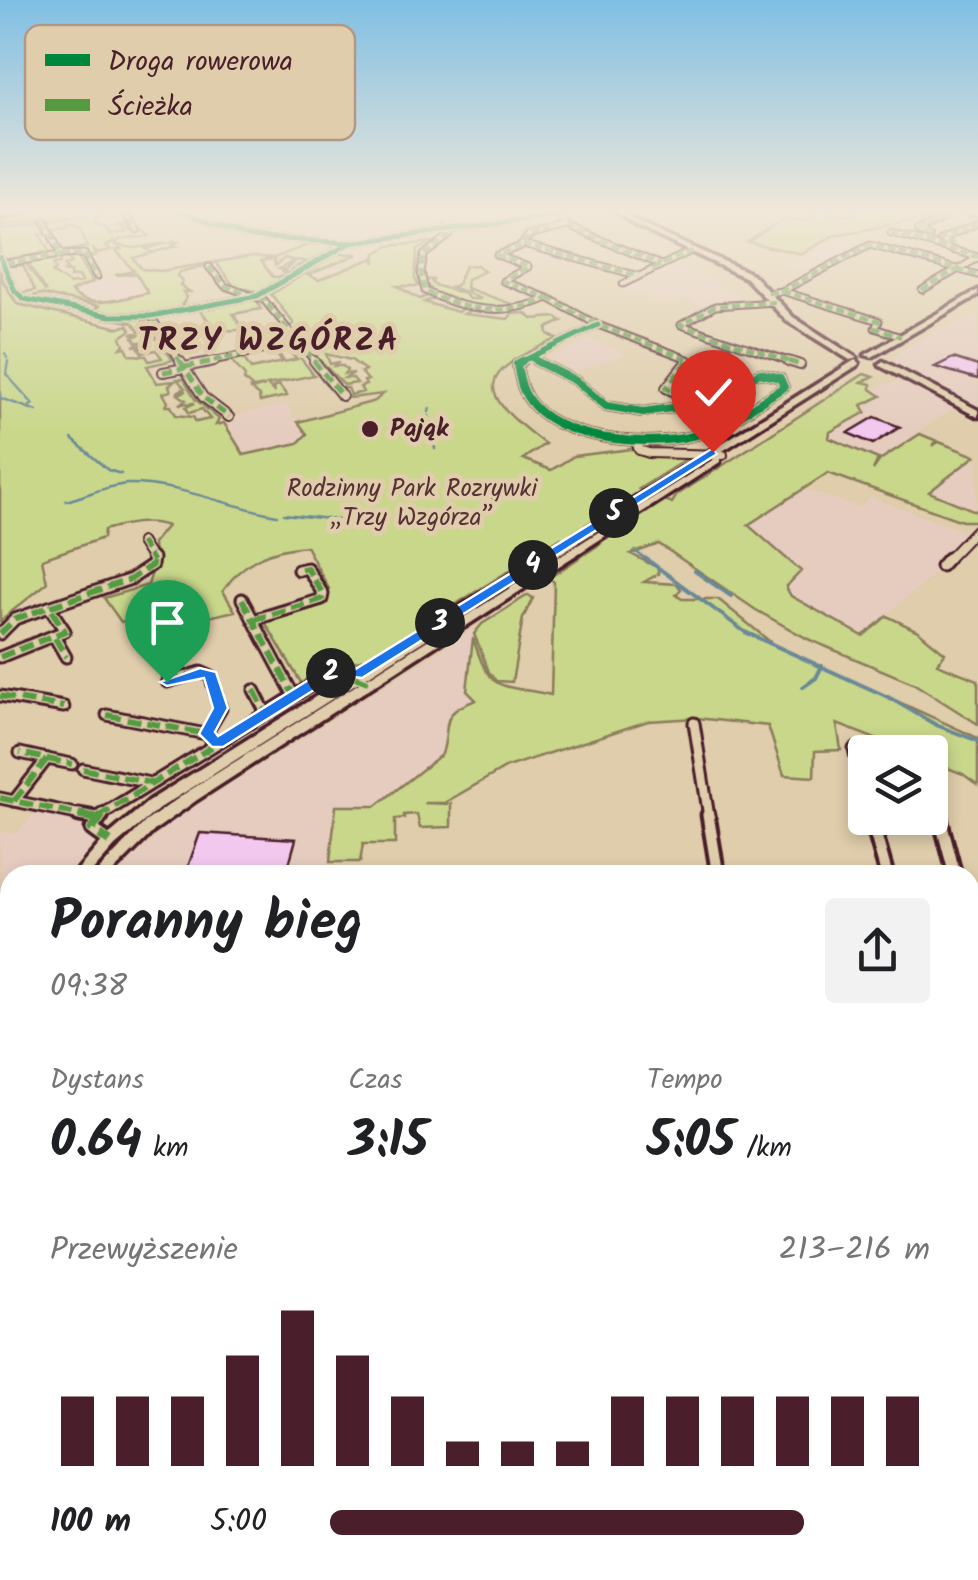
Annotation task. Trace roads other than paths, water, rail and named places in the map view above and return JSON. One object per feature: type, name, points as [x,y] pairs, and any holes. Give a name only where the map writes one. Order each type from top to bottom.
[{"type":"main road","points":[[758,284],[790,319],[814,334],[978,414]]},
{"type":"main road","points":[[89,865],[155,804],[528,574],[860,358],[978,295]]},
{"type":"main road","points":[[652,495],[699,460],[876,364],[978,295]]},
{"type":"main road","points":[[860,358],[876,364]]},
{"type":"main road","points":[[111,865],[150,826],[362,679]]},
{"type":"street","points":[[12,284],[24,299],[110,316],[152,316],[257,296],[279,284]]},
{"type":"street","points":[[223,284],[264,300],[342,396]]},
{"type":"street","points":[[422,284],[433,296],[478,309],[524,310],[545,296]]},
{"type":"street","points":[[511,284],[545,296],[598,326],[688,359],[666,388],[699,403]]},
{"type":"street","points":[[768,293],[794,284]]},
{"type":"street","points":[[922,290],[933,284]]},
{"type":"street","points":[[782,290],[879,321],[875,328],[901,337]]},
{"type":"street","points":[[775,302],[715,306],[680,325],[800,365]]},
{"type":"street","points":[[152,316],[203,397],[229,417]]},
{"type":"street","points":[[526,360],[576,380],[611,408],[643,412],[699,403],[755,374],[766,373],[784,382],[784,387],[710,430],[636,442],[598,436],[548,418],[523,396],[517,364],[598,326]]},
{"type":"street","points":[[163,372],[299,343]]},
{"type":"street","points":[[636,442],[638,450],[651,454],[718,453]]},
{"type":"street","points":[[680,451],[692,452],[699,460]]},
{"type":"street","points":[[941,566],[978,528]]},
{"type":"street","points":[[0,634],[15,619],[144,572],[152,565],[153,557],[141,542]]},
{"type":"street","points":[[253,620],[322,599],[323,594],[307,568],[298,570]]},
{"type":"street","points":[[242,599],[294,696]]},
{"type":"street","points":[[0,657],[56,638],[65,631],[49,607]]},
{"type":"street","points":[[56,638],[66,658]]},
{"type":"street","points":[[110,842],[92,830],[96,818],[336,670],[362,679]]},
{"type":"street","points":[[167,682],[200,672],[210,676],[220,708],[206,734]]},
{"type":"street","points":[[254,690],[266,713]]},
{"type":"street","points":[[0,696],[64,707]]},
{"type":"street","points":[[107,715],[206,734],[218,743]]},
{"type":"street","points":[[694,723],[716,865]]},
{"type":"street","points":[[20,753],[72,764]]},
{"type":"street","points":[[14,801],[48,758]]},
{"type":"street","points":[[83,769],[151,784]]},
{"type":"street","points":[[0,798],[96,818]]},
{"type":"street","points":[[876,835],[884,865]]},
{"type":"street","points":[[946,835],[953,865]]},
{"type":"waterway","points":[[5,354],[7,358]]},
{"type":"waterway","points":[[8,361],[6,374],[33,404],[30,406]]},
{"type":"waterway","points":[[0,391],[0,398],[37,411]]},
{"type":"waterway","points":[[429,412],[430,408]]},
{"type":"waterway","points":[[429,416],[435,449]]},
{"type":"waterway","points":[[72,439],[108,470],[121,474]]},
{"type":"waterway","points":[[66,501],[113,486],[146,485],[277,515]]},
{"type":"waterway","points":[[284,514],[374,524]]},
{"type":"waterway","points":[[635,551],[648,561]]},
{"type":"waterway","points":[[645,558],[745,632],[822,667]]},
{"type":"waterway","points":[[695,571],[731,596]]},
{"type":"waterway","points":[[803,687],[816,678],[822,667]]},
{"type":"waterway","points":[[822,667],[888,697],[936,725],[978,741]]},
{"type":"place","name":"Pająk","points":[[370,429]]},
{"type":"district","name":"TRZY WZGÓRZA","points":[[269,341]]},
{"type":"park label","name":"Rodzinny Park Rozrywki „Trzy Wzgórza”","points":[[412,504]]}]
